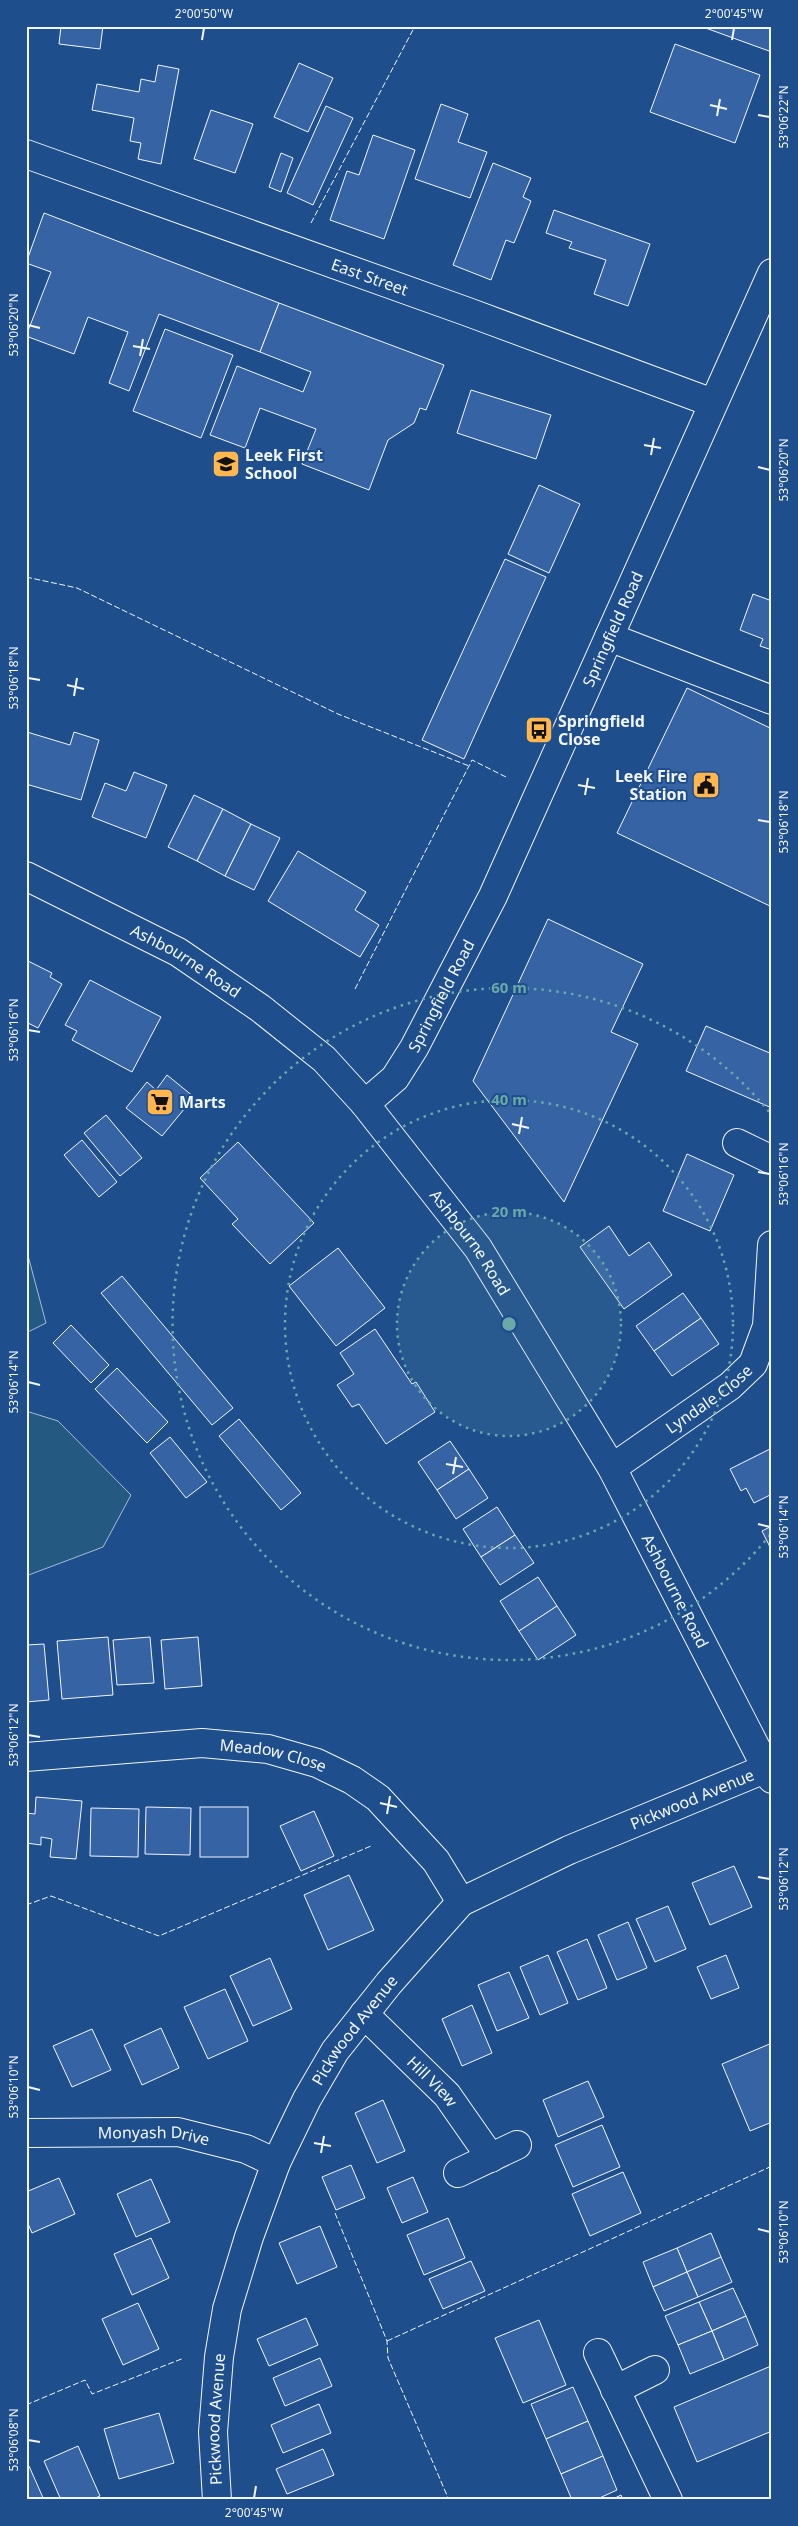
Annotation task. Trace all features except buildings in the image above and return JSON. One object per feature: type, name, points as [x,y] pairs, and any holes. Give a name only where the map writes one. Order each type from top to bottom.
[{"type":"main road","name":"East Street","points":[[26,154],[468,312],[713,403]]},
{"type":"main road","name":"Springfield Road","points":[[364,1104],[395,1078],[414,1048],[493,896],[772,273]]},
{"type":"main road","points":[[610,637],[772,700]]},
{"type":"main road","name":"Ashbourne Road","points":[[26,876],[178,952],[260,1008],[324,1059],[364,1104],[478,1248],[612,1468],[769,1774]]},
{"type":"main road","points":[[737,1143],[772,1160]]},
{"type":"main road","name":"Lyndale Close","points":[[612,1468],[730,1386],[753,1364],[767,1326],[772,1245]]},
{"type":"main road","name":"Meadow Close","points":[[26,1757],[202,1743],[268,1749],[317,1763],[352,1780],[378,1798],[436,1861],[460,1902]]},
{"type":"main road","name":"Pickwood Avenue","points":[[217,2500],[212,2432],[219,2356],[227,2309],[249,2237],[276,2163],[307,2099],[335,2051],[364,2014],[460,1902],[569,1850],[769,1774]]},
{"type":"main road","name":"Hill View","points":[[364,2014],[447,2095],[491,2158]]},
{"type":"main road","name":"Monyash Drive","points":[[26,2133],[178,2132],[246,2149],[276,2163]]},
{"type":"main road","points":[[458,2173],[517,2145]]},
{"type":"main road","points":[[598,2353],[668,2500]]},
{"type":"main road","points":[[615,2390],[655,2370]]},
{"type":"shaded area","points":[[26,1248],[46,1323],[26,1333]]},
{"type":"shaded area","points":[[26,1411],[58,1421],[131,1495],[103,1547],[26,1576]]},
{"type":"fence","points":[[311,223],[415,26]]},
{"type":"fence","points":[[26,577],[77,588],[338,714],[469,766]]},
{"type":"fence","points":[[355,989],[472,760],[508,778]]},
{"type":"fence","points":[[26,1905],[51,1896],[159,1936],[371,1846]]},
{"type":"fence","points":[[387,2341],[772,2166]]},
{"type":"fence","points":[[335,2213],[387,2341],[388,2358],[449,2500]]},
{"type":"fence","points":[[26,2405],[85,2380],[92,2394],[184,2358]]},
{"type":"place","name":"Leek First School","points":[[226,464]]},
{"type":"place","name":"Springfield Close","points":[[539,730]]},
{"type":"place","name":"Leek Fire Station","points":[[706,785]]},
{"type":"place","name":"Marts","points":[[160,1102]]}]
